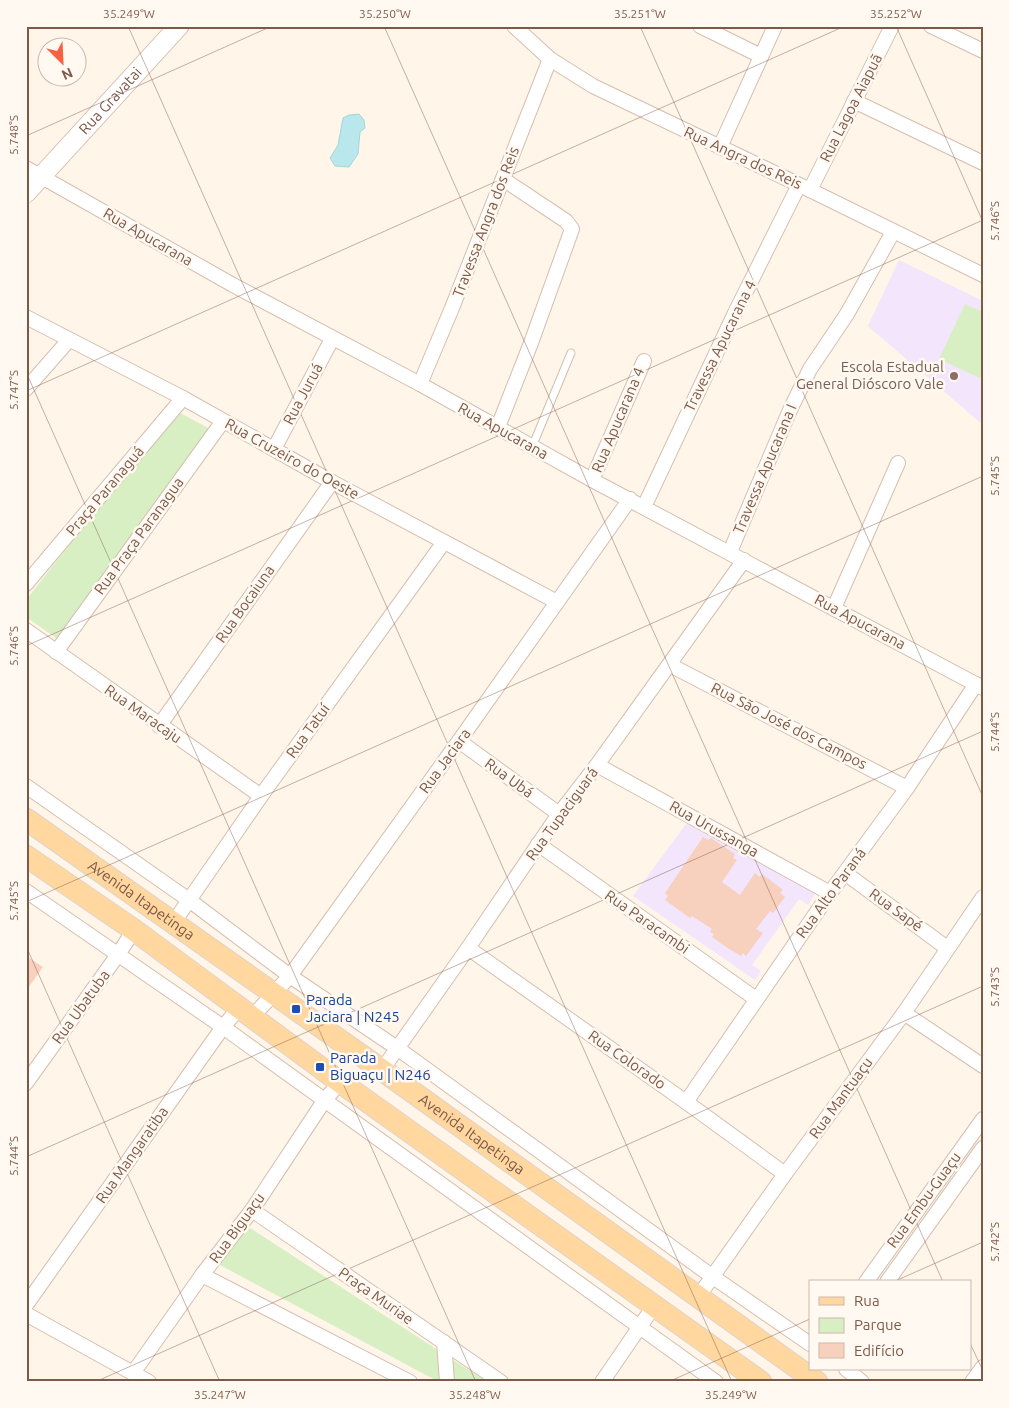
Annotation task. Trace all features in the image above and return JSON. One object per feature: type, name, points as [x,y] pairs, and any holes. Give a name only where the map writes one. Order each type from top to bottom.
[{"type":"main road","name":"Avenida Itapetinga","points":[[26,820],[174,922],[698,1297],[813,1376]]},
{"type":"main road","name":"Avenida Itapetinga","points":[[26,856],[134,930],[340,1082],[761,1382]]},
{"type":"main road","points":[[570,1246],[588,1218]]},
{"type":"street","name":"Rua Gravatai","points":[[26,193],[34,172],[179,26]]},
{"type":"street","name":"Rua Angra dos Reis","points":[[514,26],[550,59],[593,86],[983,275]]},
{"type":"street","points":[[700,26],[761,56]]},
{"type":"street","points":[[720,148],[775,26]]},
{"type":"street","name":"Rua Lagoa Aiapuã","points":[[804,187],[854,101],[892,26]]},
{"type":"street","points":[[931,26],[983,51]]},
{"type":"street","name":"Travessa Angra dos Reis","points":[[420,384],[550,59]]},
{"type":"street","points":[[854,101],[983,163]]},
{"type":"street","name":"Rua Apucarana","points":[[34,172],[332,339],[420,384],[592,480],[979,686]]},
{"type":"street","points":[[498,427],[531,344],[571,233],[571,226],[566,221],[503,179]]},
{"type":"street","name":"Travessa Apucarana 4","points":[[644,507],[735,313],[804,187]]},
{"type":"street","name":"Travessa Apucarana I","points":[[730,552],[790,410],[810,369],[846,314],[892,232]]},
{"type":"street","name":"Rua Cruzeiro do Oeste","points":[[26,317],[183,398],[332,482],[557,602]]},
{"type":"street","name":"Rua Juruá","points":[[274,449],[332,339]]},
{"type":"street","points":[[26,389],[69,340]]},
{"type":"street","name":"Rua Apucarana 4","points":[[592,480],[644,361]]},
{"type":"street","name":"Praça Paranaguá","points":[[26,584],[183,398]]},
{"type":"street","name":"Rua Praça Paranagua","points":[[56,652],[223,421]]},
{"type":"street","points":[[834,608],[898,463]]},
{"type":"street","name":"Rua Bocaiuna","points":[[159,726],[332,482]]},
{"type":"street","name":"Rua Jaciara","points":[[246,1012],[275,994],[290,976],[460,741],[630,499]]},
{"type":"street","name":"Rua Tatuí","points":[[174,922],[261,796],[444,542]]},
{"type":"street","name":"Rua Tupaciguará","points":[[382,1070],[559,814],[597,765],[744,560]]},
{"type":"street","name":"Rua Maracaju","points":[[26,630],[159,726],[261,796]]},
{"type":"street","name":"Rua São José dos Campos","points":[[670,664],[907,788]]},
{"type":"street","name":"Rua Alto Paraná","points":[[686,1102],[830,893],[979,686]]},
{"type":"street","name":"Rua Ubá","points":[[460,741],[559,814]]},
{"type":"street","name":"Rua Urussanga","points":[[597,765],[830,893]]},
{"type":"street","name":"Avenida Itapetinga","points":[[26,786],[189,900],[290,976],[397,1048],[712,1277],[809,1343]]},
{"type":"street","name":"Rua Paracambi","points":[[538,844],[756,999]]},
{"type":"street","name":"Rua Sapé","points":[[845,873],[947,948]]},
{"type":"street","points":[[26,891],[223,1028],[641,1326],[716,1382]]},
{"type":"street","name":"Rua Mantuaçu","points":[[698,1297],[785,1174],[904,1013],[983,897]]},
{"type":"street","name":"Rua Ubatuba","points":[[26,1083],[134,930]]},
{"type":"street","name":"Rua Colorado","points":[[468,948],[785,1174]]},
{"type":"street","name":"Rua Mangaratiba","points":[[26,1305],[223,1028],[246,1012]]},
{"type":"street","points":[[904,1013],[983,1066]]},
{"type":"street","name":"Rua Biguaçu","points":[[133,1373],[202,1275],[252,1210],[324,1101],[340,1082]]},
{"type":"street","name":"Rua Embu-Guaçu","points":[[867,1280],[983,1119]]},
{"type":"street","name":"Rua Embu-Guaçu","points":[[888,1280],[983,1148]]},
{"type":"street","name":"Praça Muriae","points":[[252,1210],[501,1382]]},
{"type":"street","points":[[202,1275],[410,1382]]},
{"type":"street","points":[[602,1382],[654,1306]]},
{"type":"street","points":[[26,1315],[149,1382]]},
{"type":"street","points":[[444,1342],[447,1382]]},
{"type":"street","points":[[972,1382],[983,1367]]},
{"type":"street","points":[[847,1370],[862,1382]]},
{"type":"lane","points":[[532,447],[571,353]]},
{"type":"shaded area","name":"Escola Estadual General Dióscoro Vale","points":[[899,260],[983,301],[983,425],[868,326]]},
{"type":"shaded area","points":[[689,820],[816,892],[808,905],[799,899],[752,965],[761,971],[755,980],[633,896]]},
{"type":"green space","points":[[965,304],[983,312],[983,372],[980,378],[939,359]]},
{"type":"green space","points":[[175,410],[210,429],[62,642],[26,617],[26,600]]},
{"type":"green space","points":[[247,1226],[487,1382],[439,1382],[218,1264]]},
{"type":"water","points":[[359,114],[364,120],[365,128],[360,132],[358,154],[349,167],[335,166],[330,158],[338,145],[343,118]]},
{"type":"building","points":[[703,837],[708,840],[711,838],[735,854],[733,858],[737,860],[722,882],[740,895],[755,873],[760,877],[762,874],[783,890],[780,893],[785,897],[773,913],[770,911],[756,929],[763,933],[746,956],[743,953],[741,956],[726,947],[712,937],[714,934],[710,932],[712,929],[692,916],[690,918],[665,900],[668,896],[665,893]]},
{"type":"building","points":[[26,956],[43,967],[26,991]]},
{"type":"place","name":"Escola Estadual General Dióscoro Vale","points":[[954,376]]},
{"type":"place","name":"Parada Jaciara | N245","points":[[296,1009]]},
{"type":"place","name":"Parada Biguaçu | N246","points":[[320,1067]]}]
